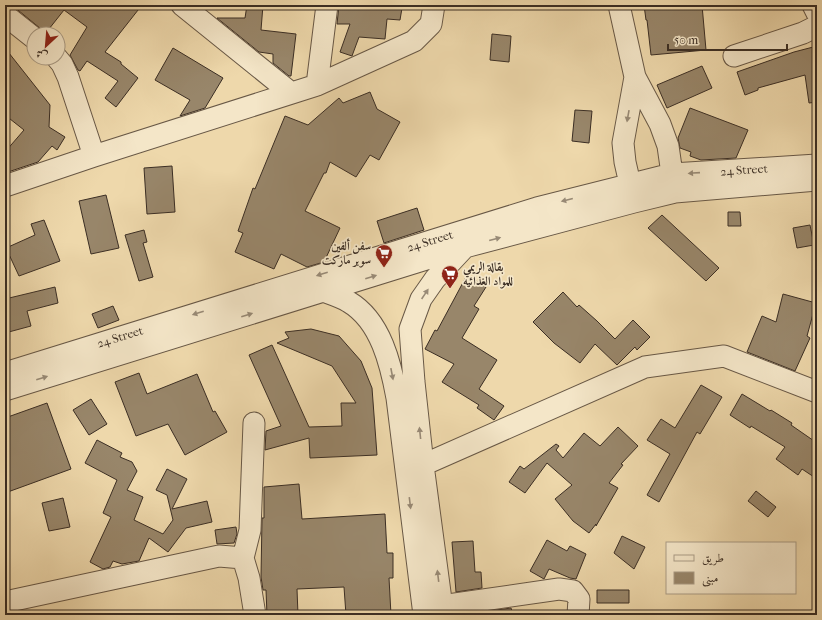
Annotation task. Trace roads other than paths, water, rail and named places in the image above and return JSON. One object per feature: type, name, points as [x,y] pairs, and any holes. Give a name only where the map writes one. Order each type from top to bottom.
[{"type":"street","points":[[182,5],[291,93]]},
{"type":"street","points":[[208,26],[209,5]]},
{"type":"street","points":[[317,85],[327,5]]},
{"type":"street","points":[[5,186],[317,85],[414,41],[431,24],[434,5]]},
{"type":"street","points":[[619,5],[635,77],[660,124],[668,146],[674,183]]},
{"type":"street","points":[[813,5],[817,13]]},
{"type":"street","points":[[5,15],[26,32]]},
{"type":"street","points":[[734,56],[803,33],[817,26]]},
{"type":"street","points":[[63,66],[68,77],[94,156]]},
{"type":"street","points":[[633,193],[625,162],[623,143],[635,77]]},
{"type":"street","name":"24 Street","points":[[5,390],[465,248],[633,193],[674,183],[817,165]]},
{"type":"street","name":"24 Street","points":[[674,183],[817,180]]},
{"type":"street","name":"24 Street","points":[[5,373],[537,208],[633,193]]},
{"type":"street","points":[[436,612],[410,330],[421,299],[435,279],[465,248]]},
{"type":"street","points":[[323,291],[349,302],[367,317],[380,337],[391,366],[436,612]]},
{"type":"street","points":[[380,337],[410,330]]},
{"type":"street","points":[[423,465],[645,368],[724,356],[817,392]]},
{"type":"street","points":[[254,423],[250,530],[243,558],[250,578],[255,615]]},
{"type":"street","points":[[5,602],[219,556],[243,558]]},
{"type":"street","points":[[436,612],[558,589],[573,591],[579,599],[578,615]]},
{"type":"place","name":"سفن ألفين سوبر ماركت","points":[[384,268]]},
{"type":"place","name":"بقالة الريمي للمواد الغذائيه","points":[[450,289]]}]
